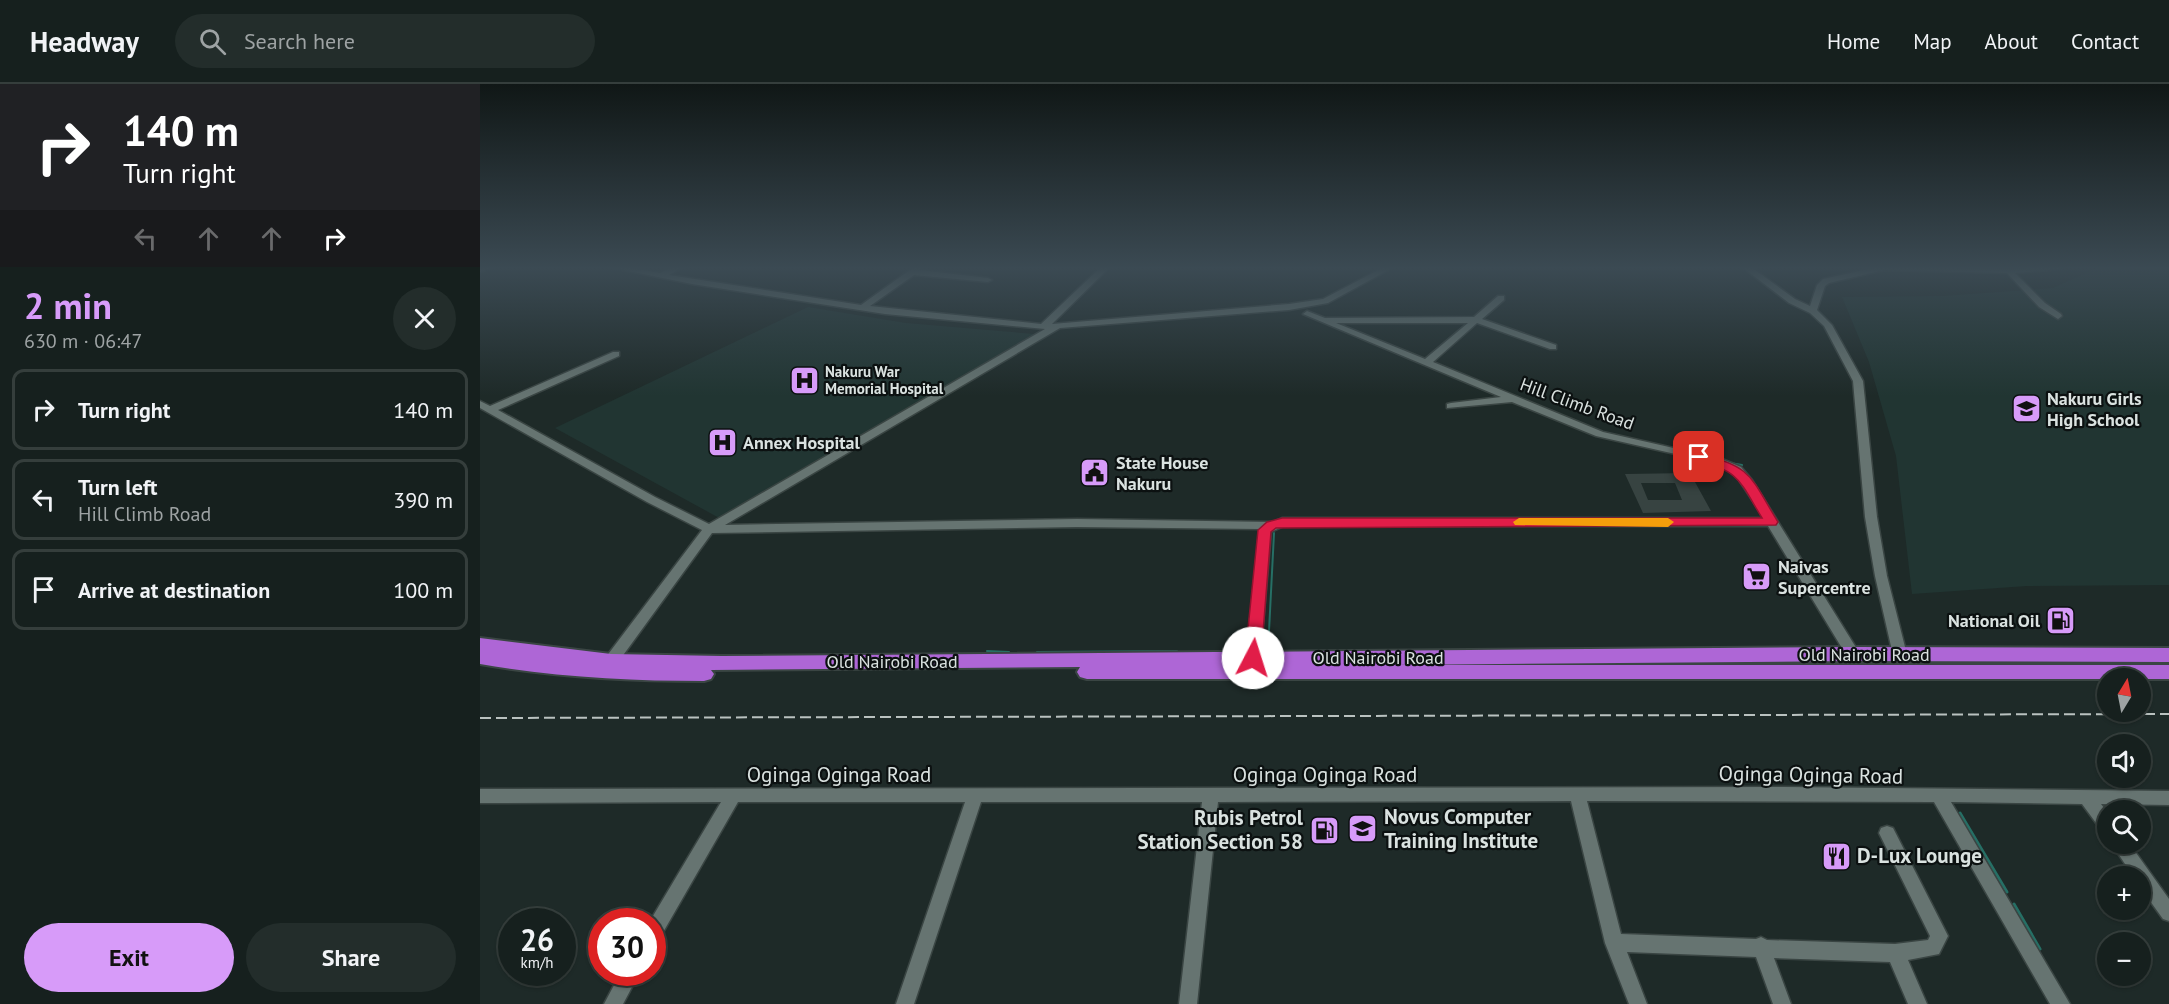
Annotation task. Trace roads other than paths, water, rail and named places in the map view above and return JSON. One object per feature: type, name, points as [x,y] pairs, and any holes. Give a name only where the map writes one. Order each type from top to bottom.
[{"type":"highway","name":"Old Nairobi Road","points":[[480,645],[611,661],[722,663],[1853,654],[2169,655]]},
{"type":"highway","points":[[2108,656],[2169,648]]},
{"type":"highway","name":"Old Nairobi Road","points":[[480,657],[536,666],[658,674],[1587,670],[2097,673]]},
{"type":"highway","name":"Old Nairobi Road","points":[[2151,672],[2169,672]]},
{"type":"highway","points":[[2151,676],[2169,678]]},
{"type":"street","points":[[890,310],[1043,327],[1053,323],[1192,310]]},
{"type":"street","points":[[611,661],[709,529],[1053,323],[1065,310]]},
{"type":"street","points":[[1053,323],[1246,310]]},
{"type":"street","name":"Hill Climb Road","points":[[1297,310],[1600,434],[1729,465],[1742,473],[1853,654]]},
{"type":"street","points":[[1307,314],[1313,310]]},
{"type":"street","points":[[1426,363],[1487,310]]},
{"type":"street","points":[[1813,310],[1828,325],[1858,381],[1871,517],[1885,596],[1900,655]]},
{"type":"street","points":[[2049,310],[2058,316]]},
{"type":"street","points":[[1321,321],[1476,320],[1553,347]]},
{"type":"street","points":[[491,409],[616,354]]},
{"type":"street","points":[[1451,406],[1512,399]]},
{"type":"street","points":[[480,404],[541,435],[654,503],[709,529],[1077,523],[1272,525],[1282,522],[1771,522]]},
{"type":"street","points":[[1253,658],[1265,530],[1272,525]]},
{"type":"street","name":"Oginga Oginga Road","points":[[480,796],[1785,794],[2169,798]]},
{"type":"street","points":[[666,911],[734,795]]},
{"type":"street","points":[[1188,1004],[1211,796]]},
{"type":"street","points":[[1578,796],[1614,943],[1638,1004]]},
{"type":"street","points":[[905,1004],[975,797]]},
{"type":"street","points":[[1939,797],[2061,1004]]},
{"type":"street","points":[[2087,798],[2097,811]]},
{"type":"street","points":[[1614,943],[1895,952],[1932,948],[1939,936],[1887,833]]},
{"type":"street","points":[[2127,854],[2169,913]]},
{"type":"street","points":[[1761,946],[1782,1004]]},
{"type":"street","points":[[1895,952],[1918,1004]]},
{"type":"street","points":[[613,1004],[623,986]]},
{"type":"waterway","points":[[1730,463],[1742,465]]},
{"type":"waterway","points":[[1274,533],[1268,651],[1274,652]]},
{"type":"waterway","points":[[1585,649],[1631,649]]},
{"type":"waterway","points":[[1403,650],[1496,650]]},
{"type":"waterway","points":[[987,651],[1009,652]]},
{"type":"waterway","points":[[1037,652],[1177,651]]},
{"type":"waterway","points":[[1190,652],[1247,652]]},
{"type":"waterway","points":[[1960,813],[2007,892]]},
{"type":"waterway","points":[[2014,904],[2040,949]]},
{"type":"railway","points":[[480,718],[2169,714]]},
{"type":"place","name":"Nakuru War Memorial Hospital","points":[[804,381]]},
{"type":"place","name":"Nakuru Girls High School","points":[[2026,409]]},
{"type":"place","name":"Annex Hospital","points":[[722,443]]},
{"type":"place","name":"State House Nakuru","points":[[1095,473]]},
{"type":"place","name":"Naivas Supercentre","points":[[1757,577]]},
{"type":"place","name":"National Oil","points":[[2061,621]]},
{"type":"place","name":"Novus Computer Training Institute","points":[[1363,829]]},
{"type":"place","name":"Rubis Petrol Station Section 58","points":[[1324,830]]},
{"type":"place","name":"D-Lux Lounge","points":[[1836,856]]}]
